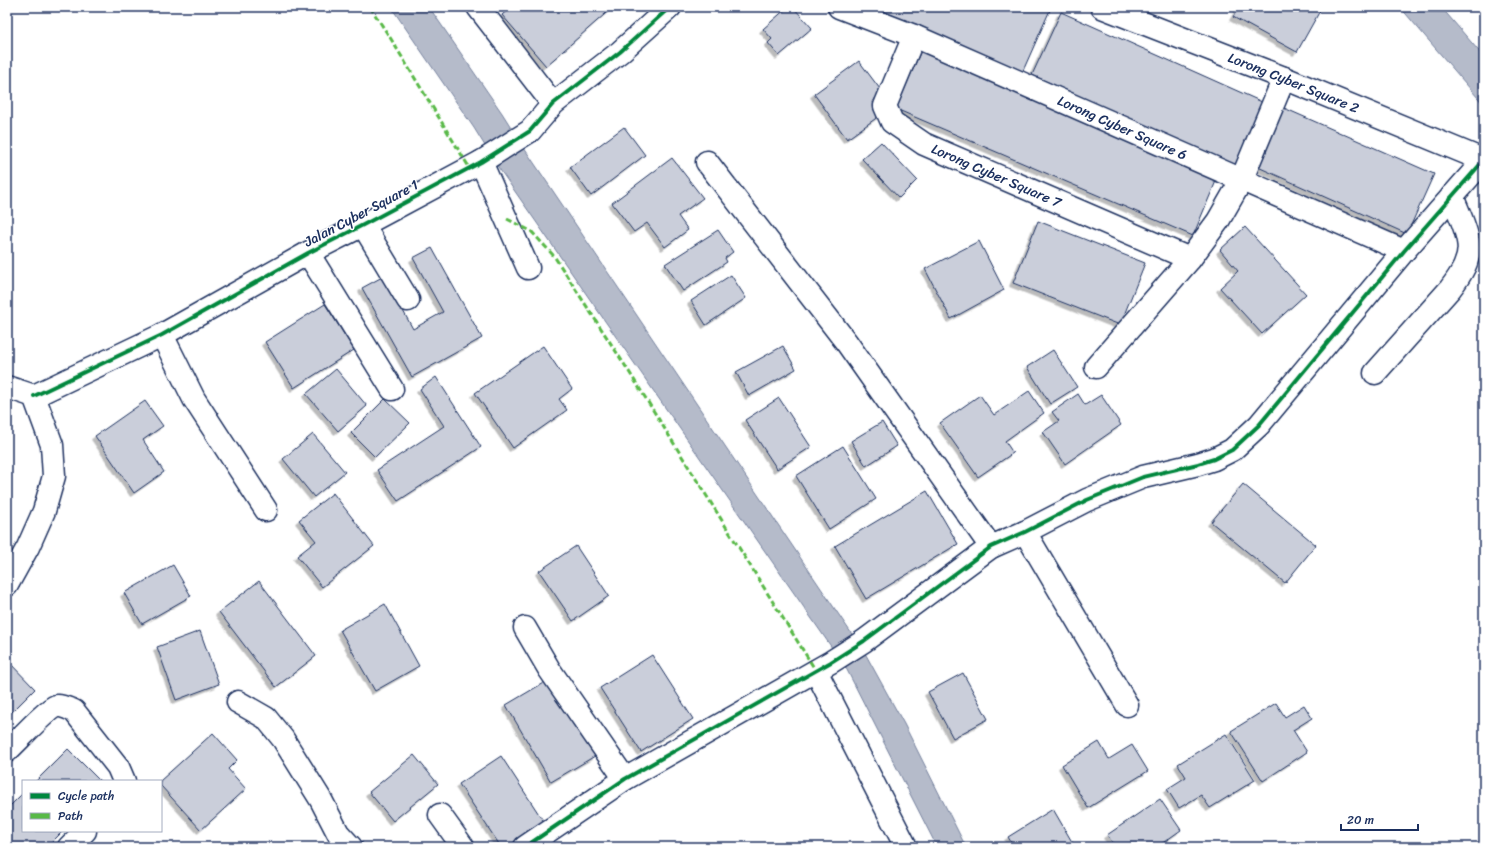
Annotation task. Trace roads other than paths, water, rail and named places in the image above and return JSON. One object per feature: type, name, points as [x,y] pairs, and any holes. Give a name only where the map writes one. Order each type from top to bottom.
[{"type":"street","name":"Jalan Cyber Square 1","points":[[34,396],[162,336],[308,253],[487,158],[530,131],[553,104],[620,52],[670,7]]},
{"type":"street","name":"Lorong Cyber Square 6","points":[[839,7],[914,36],[1241,181],[1404,251]]},
{"type":"street","name":"Lorong Cyber Square 2","points":[[1102,7],[1284,78],[1484,160]]},
{"type":"street","points":[[487,10],[553,104]]},
{"type":"street","name":"Lorong Cyber Square 7","points":[[914,36],[885,106],[892,122],[924,144],[1190,259]]},
{"type":"street","points":[[1096,367],[1190,259],[1218,221],[1241,181],[1284,78]]},
{"type":"street","points":[[487,158],[528,268]]},
{"type":"street","points":[[525,847],[626,779],[824,666],[864,641],[991,547],[1026,532],[1087,500],[1143,477],[1198,464],[1214,459],[1232,450],[1259,425],[1404,251],[1484,160]]},
{"type":"street","points":[[707,162],[848,343],[991,547]]},
{"type":"street","points":[[1375,373],[1450,289],[1459,278],[1464,267],[1469,241],[1452,196]]},
{"type":"street","points":[[363,225],[408,300]]},
{"type":"street","points":[[308,253],[392,389]]},
{"type":"street","points":[[162,336],[194,399],[266,510]]},
{"type":"street","points":[[7,387],[34,396],[52,445],[54,476],[44,511],[28,547],[7,585]]},
{"type":"street","points":[[1026,532],[1127,705]]},
{"type":"street","points":[[525,628],[548,670],[626,779]]},
{"type":"street","points":[[824,666],[906,847]]},
{"type":"street","points":[[238,702],[266,718],[283,739],[321,800],[338,833],[351,847]]},
{"type":"street","points":[[7,751],[47,712],[56,706],[65,707],[74,711],[118,767],[124,780]]},
{"type":"street","points":[[440,815],[463,847]]},
{"type":"street","points":[[69,847],[84,832]]},
{"type":"water","points":[[391,7],[429,7],[502,113],[526,151],[866,655],[904,724],[966,847],[937,847],[846,668],[498,167],[474,128]]},
{"type":"water","points":[[1400,7],[1441,7],[1484,57],[1484,105]]}]
